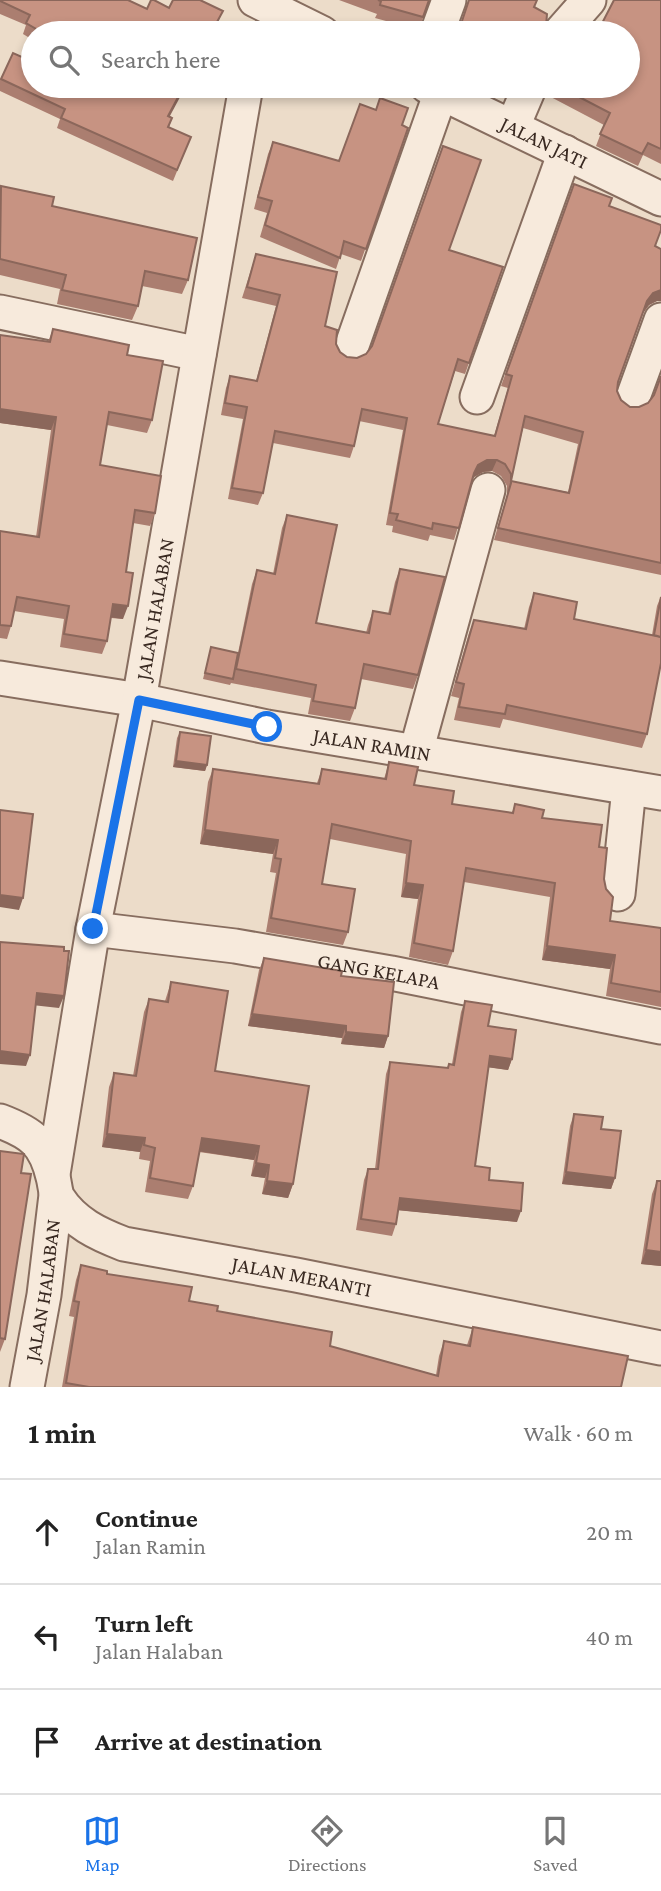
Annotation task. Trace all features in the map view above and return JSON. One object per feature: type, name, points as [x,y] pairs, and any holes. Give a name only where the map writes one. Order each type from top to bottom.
[{"type":"street","points":[[441,21],[449,0]]},
{"type":"street","points":[[571,21],[589,0]]},
{"type":"street","points":[[257,12],[312,19]]},
{"type":"street","name":"JALAN HALABAN","points":[[27,1387],[44,1295],[54,1184],[93,929],[139,700],[244,98]]},
{"type":"street","points":[[350,351],[431,98]]},
{"type":"street","name":"JALAN JATI","points":[[453,98],[661,199]]},
{"type":"street","points":[[513,126],[525,98]]},
{"type":"street","points":[[477,397],[565,152]]},
{"type":"street","points":[[0,312],[199,354]]},
{"type":"street","points":[[632,400],[661,320]]},
{"type":"street","points":[[416,752],[488,490]]},
{"type":"street","name":"JALAN RAMIN","points":[[0,678],[139,700],[267,727],[645,790]]},
{"type":"street","points":[[618,894],[645,790]]},
{"type":"street","name":"GANG KELAPA","points":[[93,929],[235,946],[365,968],[661,1027]]},
{"type":"street","name":"JALAN MERANTI","points":[[0,1121],[23,1129],[42,1146],[54,1184],[72,1217],[98,1234],[124,1244],[296,1275],[661,1348]]},
{"type":"building","points":[[128,0],[147,9],[151,0],[169,8],[173,0],[200,0],[223,11],[218,21],[27,21],[30,15],[0,1]]},
{"type":"building","points":[[378,0],[429,0],[423,17],[380,5],[381,1]]},
{"type":"building","points":[[469,0],[537,0],[534,7],[547,14],[546,21],[462,21]]},
{"type":"building","points":[[614,0],[661,0],[661,149],[648,143],[642,154],[600,134],[610,113],[581,98],[640,98],[640,21],[603,21]]},
{"type":"building","points":[[13,53],[21,57],[21,88],[1,79]]},
{"type":"building","points":[[42,98],[178,98],[168,116],[172,118],[168,127],[191,137],[177,170],[61,118],[65,109]]},
{"type":"building","points":[[380,98],[408,108],[402,125],[408,128],[366,249],[344,241],[340,258],[265,225],[272,201],[258,197],[273,142],[339,161],[360,104],[376,110]]},
{"type":"building","points":[[443,146],[481,160],[449,250],[503,267],[469,363],[458,359],[438,424],[495,436],[512,376],[506,374],[574,184],[612,198],[609,206],[661,225],[655,246],[661,249],[661,290],[653,293],[647,301],[617,391],[621,400],[630,407],[639,407],[648,403],[654,395],[661,376],[661,563],[498,528],[511,483],[511,481],[511,474],[505,464],[497,460],[487,460],[478,465],[459,528],[433,523],[432,529],[396,520],[398,514],[390,513],[407,418],[362,409],[354,446],[275,431],[263,493],[232,488],[247,407],[225,403],[230,376],[257,381],[280,295],[247,287],[256,254],[337,272],[325,326],[337,330],[336,344],[340,352],[347,357],[357,358],[366,354],[372,346]],"holes":[[[525,416],[583,432],[569,493],[511,481]]]},
{"type":"building","points":[[1,186],[54,197],[52,206],[197,238],[188,280],[145,271],[138,306],[62,290],[66,275],[0,259]]},
{"type":"building","points":[[53,329],[129,345],[127,355],[163,361],[152,420],[109,412],[100,465],[161,476],[155,513],[135,510],[126,572],[133,573],[128,606],[113,604],[107,641],[64,634],[69,606],[17,597],[11,626],[0,625],[0,531],[39,537],[56,417],[0,409],[0,335],[50,342]]},
{"type":"building","points":[[287,515],[337,525],[316,623],[369,633],[373,611],[390,614],[400,569],[445,577],[418,675],[364,664],[355,708],[313,701],[316,685],[236,669],[257,570],[275,574]]},
{"type":"building","points":[[534,593],[577,602],[574,619],[661,637],[661,663],[647,734],[507,705],[505,714],[459,707],[464,684],[456,682],[474,620],[526,629]]},
{"type":"building","points":[[661,597],[661,637],[654,635]]},
{"type":"building","points":[[211,647],[238,653],[233,679],[205,673]]},
{"type":"building","points":[[180,732],[211,736],[207,765],[176,761]]},
{"type":"building","points":[[389,762],[418,767],[414,785],[454,791],[452,804],[513,813],[515,804],[544,810],[542,818],[602,825],[599,847],[607,848],[604,879],[606,889],[613,897],[610,921],[661,928],[661,992],[611,983],[615,955],[547,946],[555,883],[466,868],[453,951],[414,943],[423,885],[406,883],[411,841],[332,824],[322,884],[355,889],[348,932],[271,918],[281,859],[275,858],[278,840],[205,830],[213,769],[319,784],[322,769],[386,779]]},
{"type":"building","points":[[0,810],[33,814],[23,898],[0,895]]},
{"type":"building","points":[[0,942],[64,947],[64,951],[69,951],[64,996],[37,993],[30,1055],[0,1051]]},
{"type":"building","points":[[264,958],[342,971],[341,976],[394,982],[388,1036],[346,1032],[346,1026],[252,1014]]},
{"type":"building","points":[[171,982],[228,991],[215,1071],[309,1086],[293,1184],[267,1181],[269,1165],[256,1163],[259,1146],[202,1138],[193,1186],[150,1178],[155,1148],[144,1145],[145,1138],[107,1134],[114,1073],[136,1076],[149,999],[168,1002]]},
{"type":"building","points":[[465,1001],[492,1005],[488,1026],[516,1030],[512,1059],[490,1056],[475,1166],[490,1168],[489,1180],[523,1183],[521,1211],[400,1198],[396,1224],[361,1219],[368,1169],[378,1169],[390,1062],[448,1068],[449,1064],[454,1065]]},
{"type":"building","points":[[574,1114],[603,1117],[601,1129],[621,1131],[615,1178],[566,1172]]},
{"type":"building","points":[[0,1151],[24,1154],[21,1173],[31,1174],[5,1339],[0,1338]]},
{"type":"building","points":[[657,1181],[661,1181],[661,1252],[646,1250]]},
{"type":"building","points":[[81,1265],[107,1271],[107,1274],[192,1287],[189,1301],[218,1306],[217,1311],[332,1332],[330,1346],[438,1376],[444,1341],[470,1346],[473,1327],[628,1356],[621,1387],[89,1387],[66,1383],[79,1302],[74,1301]]},
{"type":"route","points":[[93,929],[139,700],[267,727]]}]
